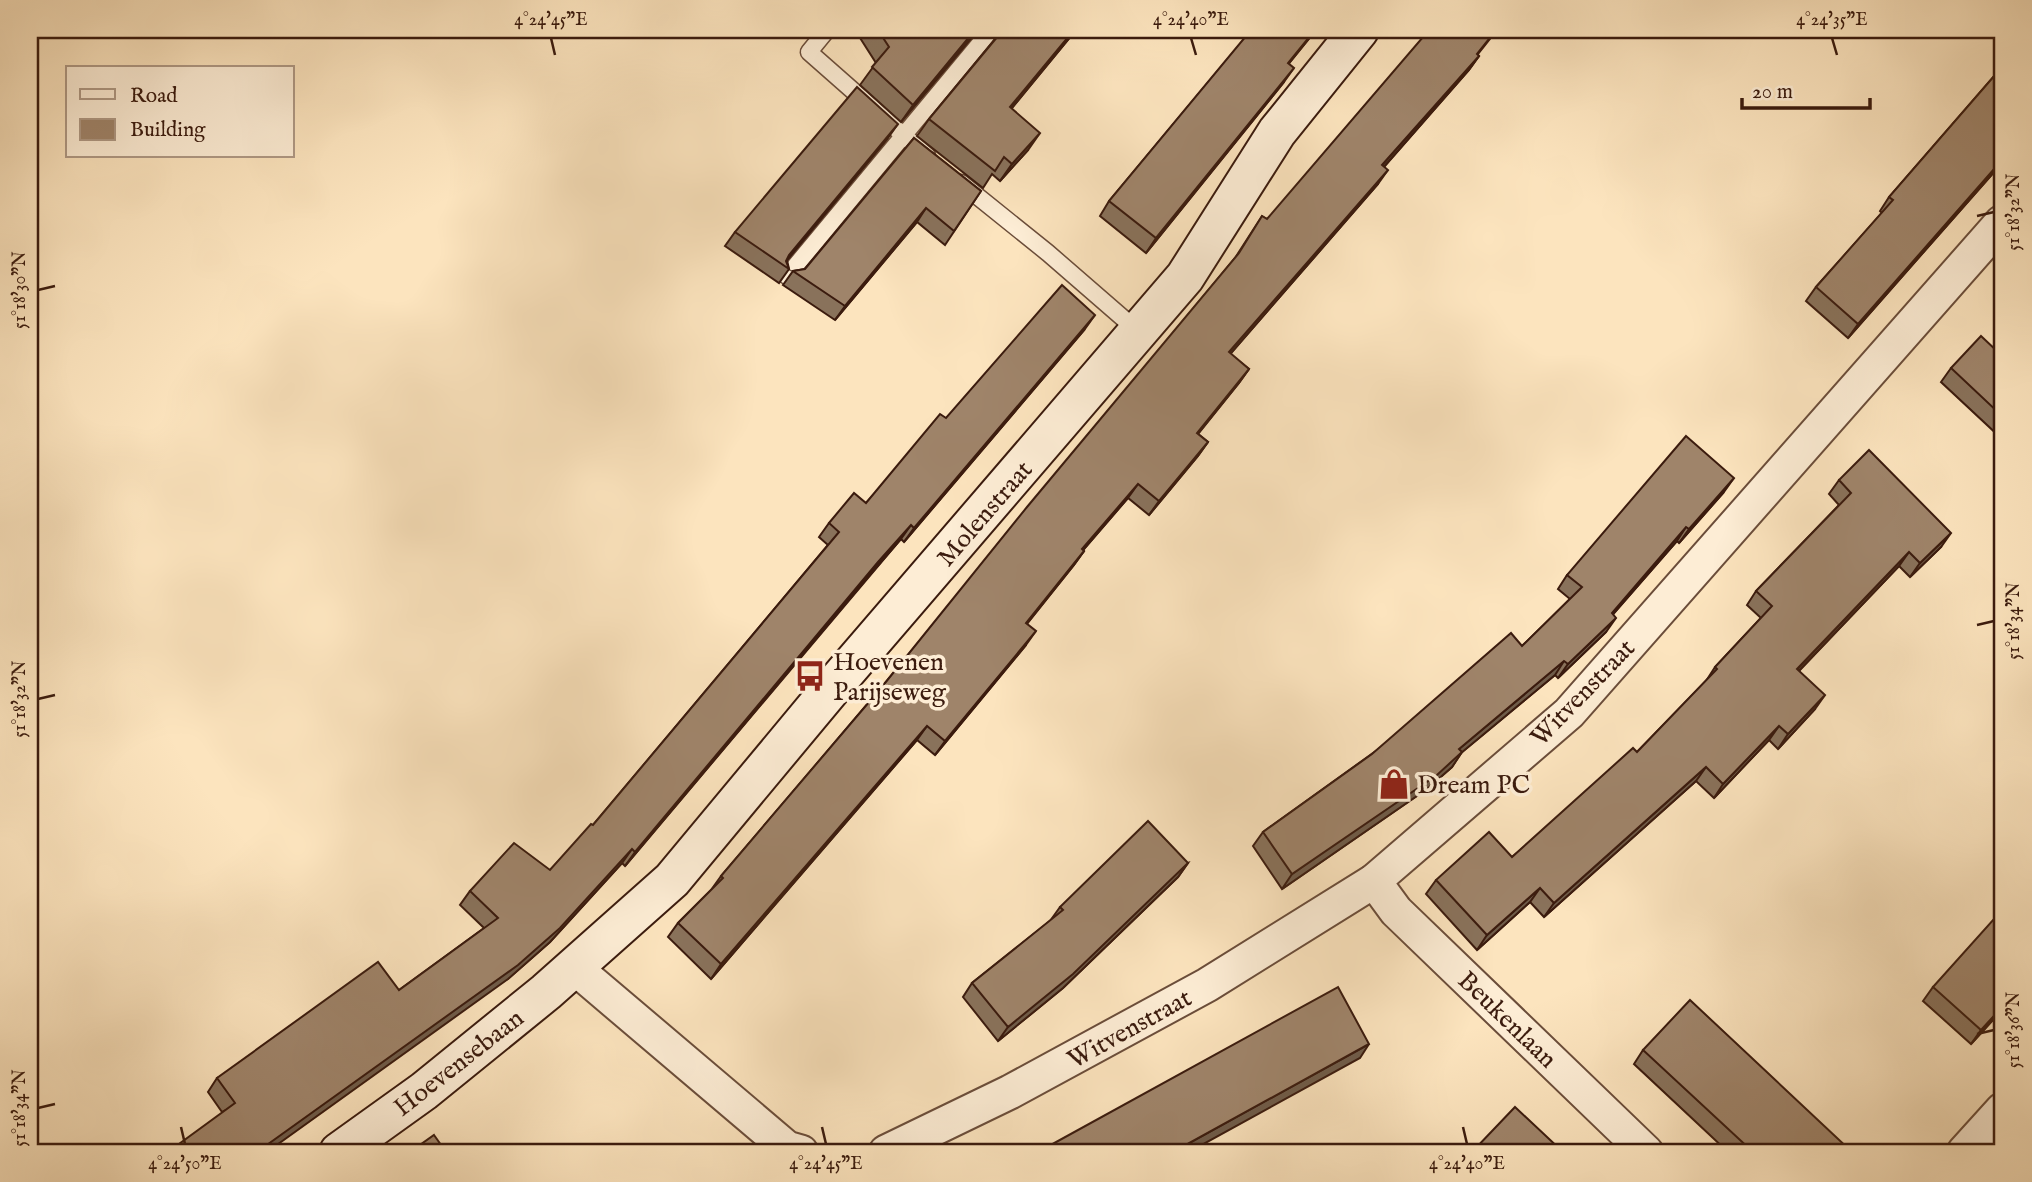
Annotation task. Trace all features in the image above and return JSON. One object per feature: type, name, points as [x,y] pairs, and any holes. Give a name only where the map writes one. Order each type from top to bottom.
[{"type":"street","name":"Molenstraat","points":[[575,968],[672,880],[830,690],[1185,277],[1277,132],[1359,30]]},
{"type":"street","name":"Witvenstraat","points":[[886,1152],[1010,1092],[1207,985],[1374,881],[1569,713],[2002,222]]},
{"type":"street","name":"Beukenlaan","points":[[1374,881],[1396,911],[1646,1152]]},
{"type":"street","name":"Hoevensebaan","points":[[339,1152],[424,1091],[575,968]]},
{"type":"street","points":[[575,968],[787,1148],[801,1152]]},
{"type":"street","points":[[1964,1152],[2002,1110]]},
{"type":"lane","points":[[827,30],[809,52],[902,137],[1048,253],[1139,331]]},
{"type":"lane","points":[[787,276],[991,30]]},
{"type":"building","points":[[878,30],[975,30],[913,105],[872,67],[889,47]]},
{"type":"building","points":[[1003,30],[1074,30],[1010,107],[1040,133],[1012,164],[1004,157],[995,171],[929,119]]},
{"type":"building","points":[[1251,30],[1315,30],[1288,63],[1294,68],[1156,238],[1109,201]]},
{"type":"building","points":[[1429,30],[1496,30],[1477,54],[1479,56],[1382,165],[1388,170],[1229,352],[1249,369],[1197,433],[1208,442],[1159,501],[1138,484],[1082,549],[1084,551],[1026,623],[1036,631],[945,741],[927,726],[721,964],[678,923],[723,878],[721,876],[881,688],[1027,507],[1239,253],[1262,216],[1267,219]]},
{"type":"building","points":[[2002,67],[2002,160],[1858,324],[1816,287],[1893,200],[1889,197]]},
{"type":"building","points":[[857,87],[898,124],[789,255],[786,261],[789,269],[735,232]]},
{"type":"building","points":[[914,138],[981,191],[954,231],[926,208],[845,306],[793,271],[805,269]]},
{"type":"building","points":[[1062,285],[1095,315],[914,528],[911,525],[878,562],[635,852],[632,849],[560,928],[518,965],[257,1152],[168,1152],[235,1103],[217,1078],[378,962],[399,990],[498,918],[470,891],[514,843],[550,870],[591,824],[593,825],[839,532],[829,523],[854,493],[866,503],[940,414],[946,418]]},
{"type":"building","points":[[1981,336],[1999,353],[2002,349],[2002,416],[1951,368]]},
{"type":"building","points":[[1686,436],[1734,478],[1689,529],[1686,527],[1612,613],[1616,618],[1568,664],[1564,661],[1459,749],[1462,752],[1437,775],[1292,874],[1263,832],[1372,754],[1511,633],[1522,646],[1582,587],[1567,575]]},
{"type":"building","points":[[1869,450],[1951,533],[1920,563],[1909,552],[1797,669],[1825,695],[1788,734],[1779,726],[1723,784],[1706,767],[1554,903],[1540,888],[1487,935],[1436,880],[1489,832],[1512,857],[1633,748],[1637,752],[1717,669],[1715,667],[1772,606],[1756,591],[1851,493],[1839,480]]},
{"type":"building","points":[[1148,821],[1188,863],[1073,974],[1008,1027],[972,983],[1063,910],[1060,907]]},
{"type":"building","points":[[2002,910],[2002,1007],[1981,1030],[1933,987]]},
{"type":"building","points":[[1338,987],[1369,1044],[1173,1152],[1038,1152]]},
{"type":"building","points":[[1690,1000],[1852,1152],[1753,1152],[1643,1050]]},
{"type":"building","points":[[1515,1107],[1563,1152],[1472,1152]]},
{"type":"building","points":[[434,1135],[446,1152],[410,1152]]},
{"type":"place","name":"Hoevenen Parijseweg","points":[[810,676]]},
{"type":"place","name":"Dream PC","points":[[1394,784]]}]
